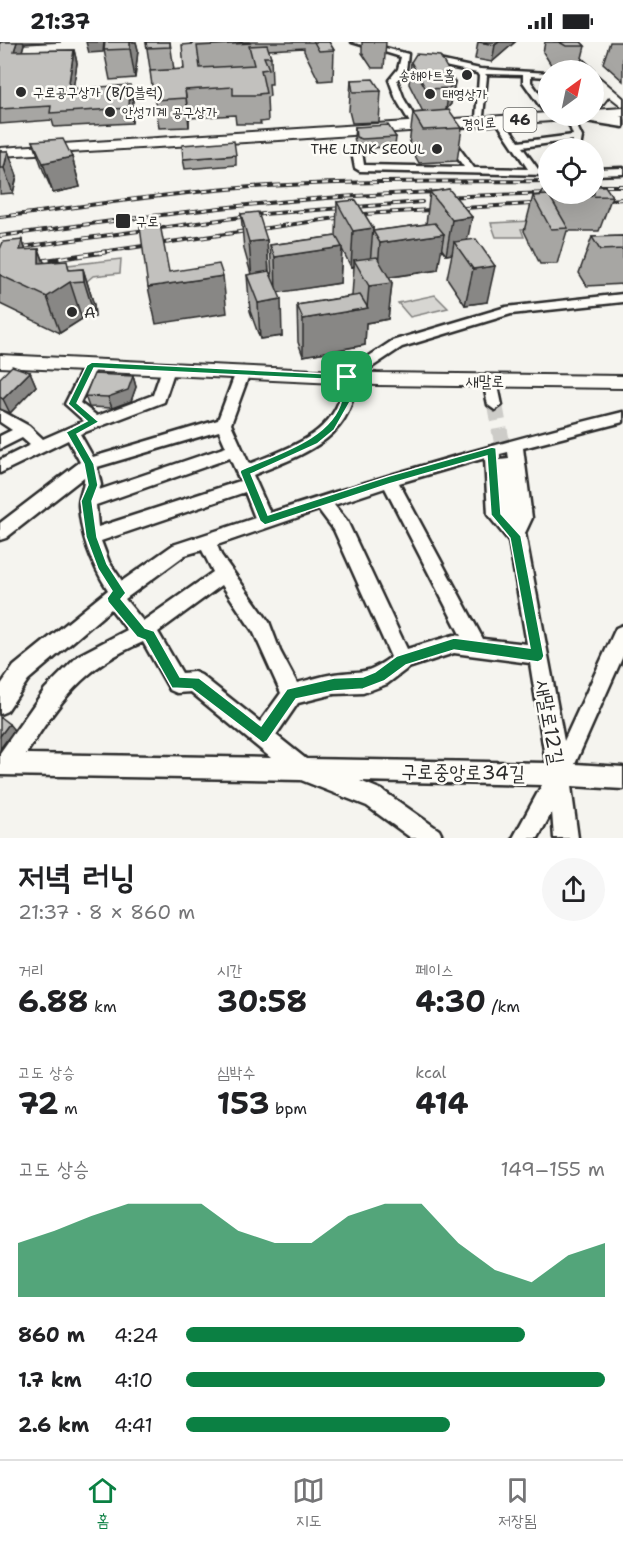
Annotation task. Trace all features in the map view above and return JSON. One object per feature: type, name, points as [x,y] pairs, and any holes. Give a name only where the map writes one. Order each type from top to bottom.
[{"type":"main road","name":"경인로","points":[[0,154],[138,147],[538,111]]},
{"type":"main road","name":"경인로","points":[[604,112],[623,112]]},
{"type":"main road","points":[[604,116],[623,123]]},
{"type":"main road","name":"경인로","points":[[414,123],[439,125],[538,119]]},
{"type":"main road","name":"46","points":[[0,154],[104,153],[146,150],[167,143]]},
{"type":"street","points":[[355,42],[405,56],[476,70],[538,74]]},
{"type":"street","points":[[559,42],[578,60]]},
{"type":"street","points":[[405,56],[402,70],[393,80],[400,99],[414,123]]},
{"type":"street","name":"경인로","points":[[476,70],[483,76],[478,116]]},
{"type":"street","name":"경인로","points":[[527,73],[527,82],[538,97]]},
{"type":"street","points":[[604,84],[623,94]]},
{"type":"street","points":[[604,87],[623,105]]},
{"type":"street","points":[[500,121],[535,172]]},
{"type":"street","points":[[439,125],[472,172]]},
{"type":"street","points":[[517,145],[578,137],[573,126]]},
{"type":"street","points":[[357,152],[360,168],[439,168],[472,172],[535,172]]},
{"type":"street","points":[[604,170],[623,171]]},
{"type":"street","points":[[91,537],[247,478],[314,442],[331,428],[346,400],[347,377],[397,344],[510,310],[623,298]]},
{"type":"street","name":"새말로","points":[[0,361],[347,377],[623,382]]},
{"type":"street","points":[[92,365],[72,404],[94,422]]},
{"type":"street","points":[[0,467],[94,422],[159,398],[168,369]]},
{"type":"street","points":[[243,372],[224,424],[265,521]]},
{"type":"street","points":[[490,381],[495,405]]},
{"type":"street","points":[[0,415],[24,430],[41,447]]},
{"type":"street","points":[[0,704],[21,673],[116,595],[179,550],[389,480],[499,458],[515,444],[623,417]]},
{"type":"street","points":[[0,533],[89,464],[224,424]]},
{"type":"street","points":[[0,443],[24,430]]},
{"type":"street","points":[[71,432],[89,464]]},
{"type":"street","name":"새말로12길","points":[[515,444],[524,518],[516,536]]},
{"type":"street","points":[[87,501],[236,450]]},
{"type":"street","name":"새말로12길","points":[[499,458],[516,536],[560,774],[566,838]]},
{"type":"street","name":"구로중앙로34길","points":[[89,464],[93,485],[87,501],[91,537],[102,566],[116,595],[141,633],[149,635],[177,683],[194,682],[303,770],[374,798],[431,838]]},
{"type":"street","points":[[389,480],[477,647]]},
{"type":"street","points":[[322,502],[341,526],[402,660]]},
{"type":"street","points":[[206,540],[215,561],[262,628],[272,655],[292,694]]},
{"type":"street","name":"구로중앙로34길","points":[[3,764],[52,696],[86,662],[141,633],[224,574]]},
{"type":"street","points":[[525,838],[560,774],[623,634]]},
{"type":"street","points":[[263,736],[292,694],[334,684],[363,683],[380,677],[402,660],[454,644],[538,656]]},
{"type":"street","name":"구로중앙로34길","points":[[3,764],[560,774],[623,778]]},
{"type":"shaded area","points":[[530,221],[534,228],[521,229],[524,237],[496,237],[491,223]]},
{"type":"shaded area","points":[[121,259],[120,273],[93,276],[75,291],[68,265]]},
{"type":"shaded area","points":[[435,295],[448,308],[410,317],[398,303]]},
{"type":"building","points":[[0,42],[17,42],[14,51],[74,50],[68,89],[130,85],[129,108],[50,113],[51,106],[0,109]]},
{"type":"building","points":[[105,42],[130,42],[130,49],[104,50]]},
{"type":"building","points":[[146,42],[170,42],[170,47],[147,48]]},
{"type":"building","points":[[191,42],[250,43],[197,46],[200,68],[254,65],[249,46],[267,45],[271,57],[264,57],[269,69],[261,70],[266,93],[233,95],[233,87],[185,90],[186,98],[154,100],[150,71],[184,69],[182,45],[192,44]]},
{"type":"building","points":[[314,42],[329,42],[334,50],[319,51]]},
{"type":"building","points":[[478,42],[499,42],[495,45]]},
{"type":"building","points":[[559,42],[581,42],[585,46],[566,46]]},
{"type":"building","points":[[416,54],[440,56],[455,82],[449,88],[426,89],[411,62]]},
{"type":"building","points":[[373,79],[381,91],[353,92],[351,80]]},
{"type":"building","points":[[449,110],[462,128],[423,130],[413,113]]},
{"type":"building","points":[[388,125],[396,137],[362,139],[356,137],[355,127]]},
{"type":"building","points":[[63,139],[72,157],[43,163],[33,141]]},
{"type":"building","points":[[234,141],[236,155],[183,159],[182,145]]},
{"type":"building","points":[[0,151],[8,151],[4,168],[0,168]]},
{"type":"building","points":[[604,186],[605,186],[612,196],[604,196]]},
{"type":"building","points":[[449,189],[472,217],[452,220],[430,192]]},
{"type":"building","points":[[533,196],[538,196],[538,204],[554,204],[568,228],[551,229]]},
{"type":"building","points":[[356,200],[373,228],[353,231],[337,202]]},
{"type":"building","points":[[258,212],[267,240],[249,242],[241,214]]},
{"type":"building","points":[[435,223],[444,234],[380,243],[373,231]]},
{"type":"building","points":[[160,224],[169,272],[219,264],[223,276],[148,287],[140,227]]},
{"type":"building","points":[[336,236],[342,247],[275,257],[270,245]]},
{"type":"building","points":[[623,236],[623,249],[600,250],[592,237]]},
{"type":"building","points":[[476,239],[495,266],[473,269],[454,242]]},
{"type":"building","points":[[22,240],[20,250],[39,249],[39,263],[67,261],[69,270],[83,269],[84,281],[70,282],[47,297],[0,275],[0,249],[3,242]]},
{"type":"building","points":[[377,257],[392,283],[369,286],[354,260]]},
{"type":"building","points":[[269,271],[281,299],[258,303],[247,275]]},
{"type":"building","points":[[360,295],[368,308],[303,319],[297,305]]},
{"type":"building","points":[[12,366],[30,372],[3,399],[0,397],[0,378]]},
{"type":"building","points":[[94,374],[133,376],[128,390],[108,397],[85,396]]},
{"type":"building","points":[[0,717],[9,724],[0,736]]},
{"type":"tunnel","points":[[495,405],[506,464]]},
{"type":"railway","points":[[0,217],[180,194],[278,185],[538,181]]},
{"type":"railway","points":[[604,186],[623,186]]},
{"type":"railway","points":[[0,236],[279,202],[447,192]]},
{"type":"railway","points":[[438,197],[538,193]]},
{"type":"railway","points":[[604,200],[623,199]]},
{"type":"railway","points":[[0,250],[263,214],[422,202]]},
{"type":"railway","points":[[95,253],[364,214],[538,204]]},
{"type":"railway","points":[[0,267],[105,252]]},
{"type":"place","name":"송해아트홀","points":[[467,75]]},
{"type":"place","name":"구로공구상가 (B/D블럭)","points":[[21,92]]},
{"type":"place","name":"태영상가","points":[[430,94]]},
{"type":"place","name":"안성기계 공구상가","points":[[110,112]]},
{"type":"place","name":"THE LINK SEOUL","points":[[437,149]]},
{"type":"place","name":"구로","points":[[123,221]]},
{"type":"place","name":"A","points":[[72,312]]},
{"type":"route","points":[[92,365],[347,377],[346,400],[331,428],[314,442],[245,472],[265,521],[389,480],[492,451],[496,515],[516,536],[538,656],[454,644],[402,660],[380,677],[363,683],[334,684],[292,694],[263,736],[194,682],[177,683],[149,635],[141,633],[112,598],[120,593],[102,566],[91,537],[87,501],[93,485],[89,464],[71,432],[94,422],[72,404],[92,365]]}]
